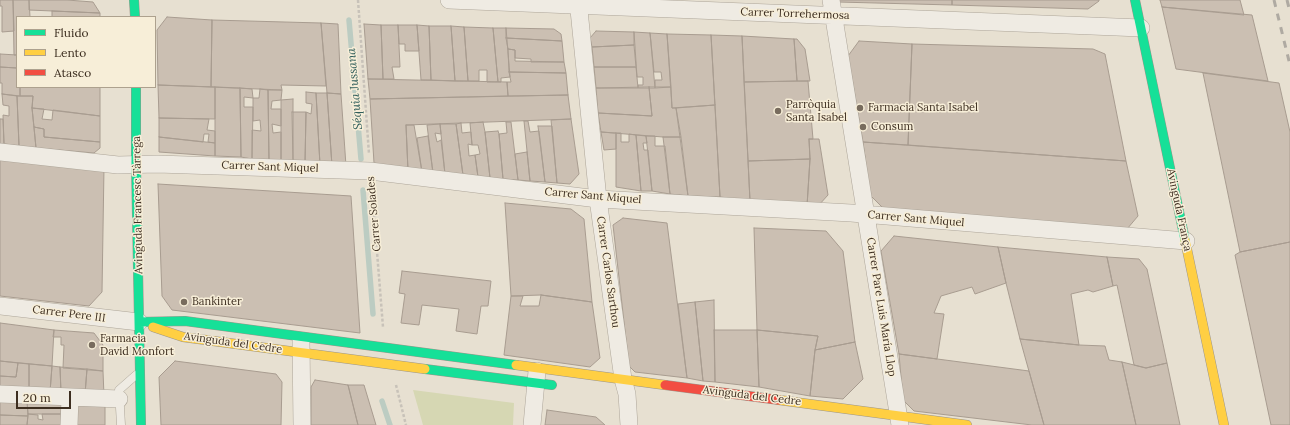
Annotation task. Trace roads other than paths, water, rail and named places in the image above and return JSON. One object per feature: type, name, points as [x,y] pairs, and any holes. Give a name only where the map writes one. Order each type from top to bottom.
[{"type":"street","points":[[134,0],[135,16]]},
{"type":"street","name":"Carrer Torrehermosa","points":[[448,0],[832,8],[1141,28]]},
{"type":"street","name":"Avinguda França","points":[[1135,0],[1225,423]]},
{"type":"street","name":"Carrer Carlos Sarthou","points":[[578,2],[598,199],[626,390],[629,425]]},
{"type":"street","name":"Carrer Pare Luis María Llop","points":[[832,8],[899,420]]},
{"type":"street","name":"Avinguda Francesc Tàrrega","points":[[136,88],[141,425]]},
{"type":"street","name":"Carrer Sant Miquel","points":[[0,152],[118,165],[136,164],[370,171],[598,199],[866,215],[1186,242]]},
{"type":"street","name":"Carrer Pere III","points":[[0,306],[139,322]]},
{"type":"street","name":"Avinguda del Cedre","points":[[139,322],[185,321],[301,344],[390,364],[537,375],[559,386]]},
{"type":"street","name":"Avinguda del Cedre","points":[[139,322],[183,337],[385,347],[626,390],[899,420],[967,425]]},
{"type":"street","points":[[301,344],[302,425]]},
{"type":"street","points":[[532,425],[537,375]]},
{"type":"street","points":[[0,394],[120,399]]},
{"type":"street","points":[[69,425],[70,398]]},
{"type":"lane","points":[[121,425],[119,390],[140,372]]},
{"type":"waterway","name":"Séquia Jussana","points":[[349,20],[361,159]]},
{"type":"waterway","name":"Séquia Jussana","points":[[363,190],[373,314]]},
{"type":"waterway","name":"Séquia Jussana","points":[[382,401],[390,425]]},
{"type":"railway","points":[[1274,0],[1290,65]]},
{"type":"railway","points":[[1287,0],[1290,12]]},
{"type":"place","name":"Farmacia Santa Isabel","points":[[860,108]]},
{"type":"place","name":"Parròquia Santa Isabel","points":[[778,111]]},
{"type":"place","name":"Consum","points":[[863,127]]},
{"type":"place","name":"Bankinter","points":[[184,302]]},
{"type":"place","name":"Farmacia David Monfort","points":[[92,345]]}]
